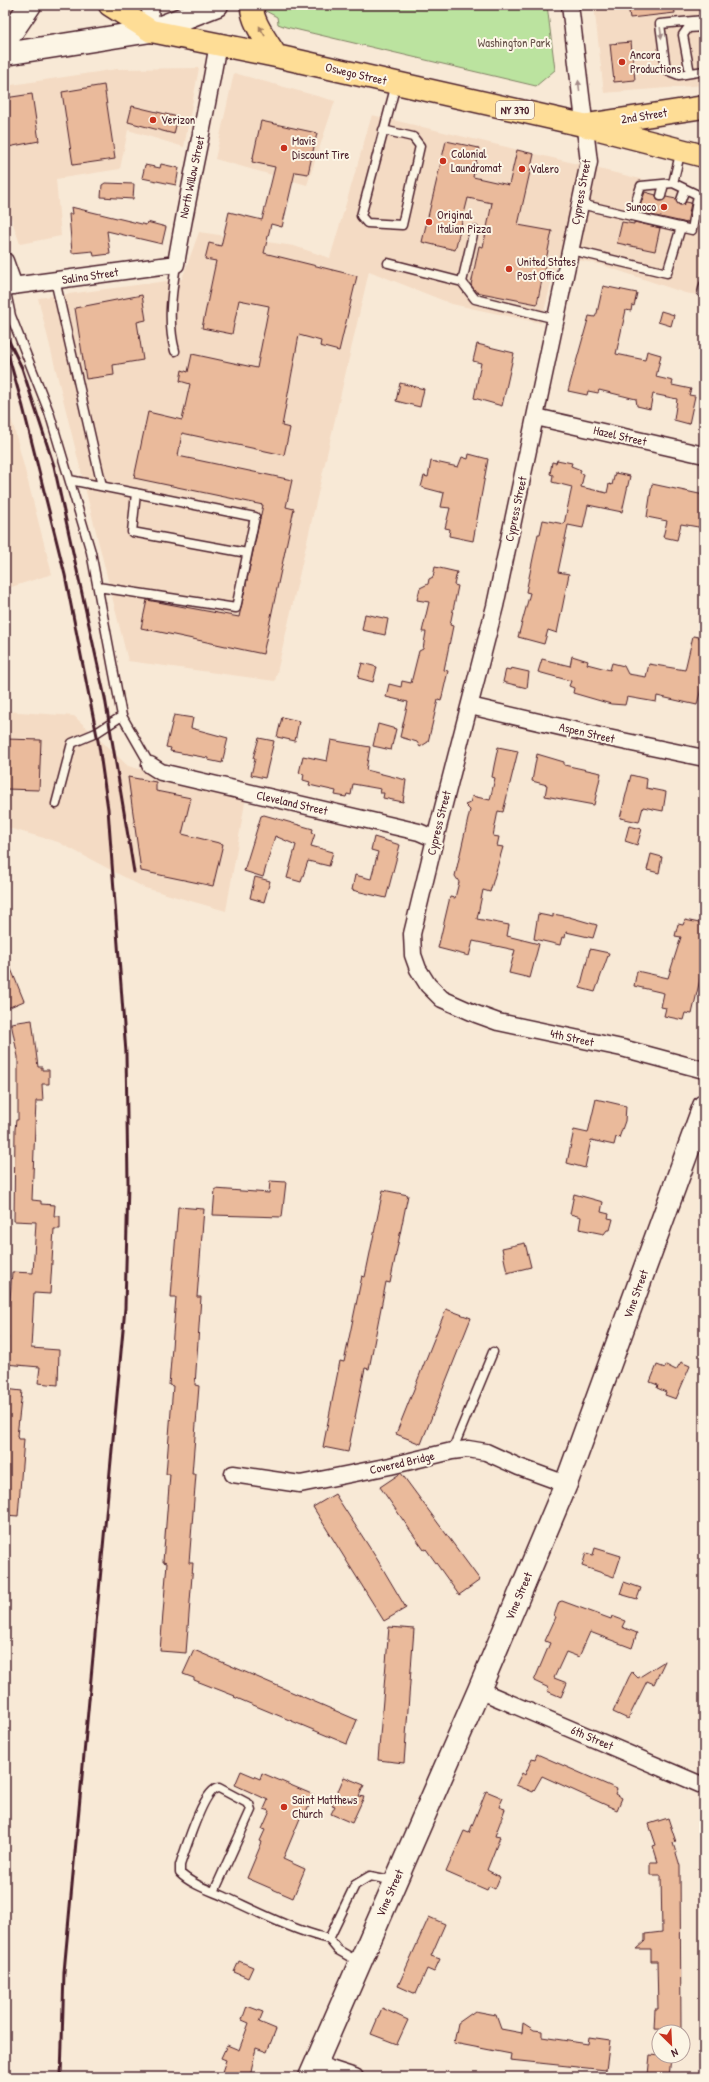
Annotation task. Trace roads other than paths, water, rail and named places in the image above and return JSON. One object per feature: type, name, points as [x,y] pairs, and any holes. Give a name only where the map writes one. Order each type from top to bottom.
[{"type":"main road","name":"NY 370","points":[[110,5],[151,31]]},
{"type":"main road","points":[[252,5],[252,11],[256,21],[276,56]]},
{"type":"main road","name":"Oswego Street","points":[[151,31],[218,43],[584,125],[704,156]]},
{"type":"main road","name":"2nd Street","points":[[584,125],[704,107]]},
{"type":"street","points":[[5,42],[30,5]]},
{"type":"street","points":[[150,5],[151,31],[217,5]]},
{"type":"street","name":"Cypress Street","points":[[442,999],[428,985],[418,969],[413,955],[412,934],[434,839],[470,706],[494,606],[536,416],[589,162],[570,5]]},
{"type":"street","name":"Oswego Street","points":[[5,54],[151,31]]},
{"type":"street","name":"North Willow Street","points":[[176,264],[182,222],[209,98],[218,43]]},
{"type":"street","points":[[5,261],[8,287]]},
{"type":"street","name":"Salina Street","points":[[8,287],[176,264]]},
{"type":"street","name":"Hazel Street","points":[[536,416],[704,455]]},
{"type":"street","name":"Aspen Street","points":[[470,706],[608,738],[704,758]]},
{"type":"street","name":"Cleveland Street","points":[[150,765],[161,772],[419,832],[434,839]]},
{"type":"street","name":"4th Street","points":[[442,999],[498,1022],[622,1048],[704,1070]]},
{"type":"street","name":"Vine Street","points":[[312,2071],[479,1690],[566,1484],[704,1106]]},
{"type":"street","name":"Covered Bridge","points":[[232,1474],[300,1484],[390,1466],[452,1451],[468,1449],[486,1452],[519,1467],[566,1484]]},
{"type":"street","name":"6th Street","points":[[479,1690],[704,1786]]},
{"type":"street","points":[[312,2071],[355,2077]]},
{"type":"lane","points":[[704,20],[660,24],[666,70],[679,74],[704,71]]},
{"type":"lane","points":[[690,73],[683,35],[688,28],[704,27]]},
{"type":"lane","points":[[383,130],[413,137],[420,146],[402,226],[367,223],[362,216],[383,130],[396,83]]},
{"type":"lane","points":[[662,196],[681,150]]},
{"type":"lane","points":[[580,204],[631,216],[656,219],[692,230],[698,195],[668,183],[641,186],[631,216]]},
{"type":"lane","points":[[681,200],[685,189]]},
{"type":"lane","points":[[571,250],[667,273],[677,225]]},
{"type":"lane","points":[[462,282],[474,230]]},
{"type":"lane","points":[[388,263],[462,282],[475,299],[556,319]]},
{"type":"lane","points":[[174,351],[171,338],[170,315],[176,264]]},
{"type":"lane","points":[[55,280],[102,486]]},
{"type":"lane","points":[[704,285],[702,293],[704,293]]},
{"type":"lane","points":[[8,287],[11,316],[48,412],[91,552],[122,716],[150,765]]},
{"type":"lane","points":[[70,480],[255,517],[236,608],[98,587]]},
{"type":"lane","points":[[136,493],[132,532],[247,553]]},
{"type":"lane","points":[[56,804],[72,743],[96,733],[122,716]]},
{"type":"lane","points":[[452,1451],[494,1352]]},
{"type":"lane","points":[[214,1892],[251,1810],[248,1804],[219,1788],[212,1790],[203,1804],[180,1865],[180,1873],[185,1878],[214,1892],[305,1933],[329,1939],[338,1950],[360,1963]]},
{"type":"lane","points":[[329,1939],[355,1885],[370,1876],[395,1881]]},
{"type":"railway","points":[[5,333],[22,368],[54,466],[105,698],[134,872]]},
{"type":"railway","points":[[5,344],[23,407],[65,575],[99,746],[108,809],[126,1053],[128,1182],[125,1308],[64,1972],[61,2077]]},
{"type":"place","name":"Ancora Productions","points":[[622,62]]},
{"type":"place","name":"Verizon","points":[[153,120]]},
{"type":"place","name":"Mavis Discount Tire","points":[[284,148]]},
{"type":"place","name":"Colonial Laundromat","points":[[443,161]]},
{"type":"place","name":"Valero","points":[[522,169]]},
{"type":"place","name":"Sunoco","points":[[664,207]]},
{"type":"place","name":"Original Italian Pizza","points":[[429,222]]},
{"type":"place","name":"United States Post Office","points":[[509,269]]},
{"type":"place","name":"Saint Matthews Church","points":[[284,1807]]},
{"type":"park label","name":"Washington Park","points":[[514,43]]}]
